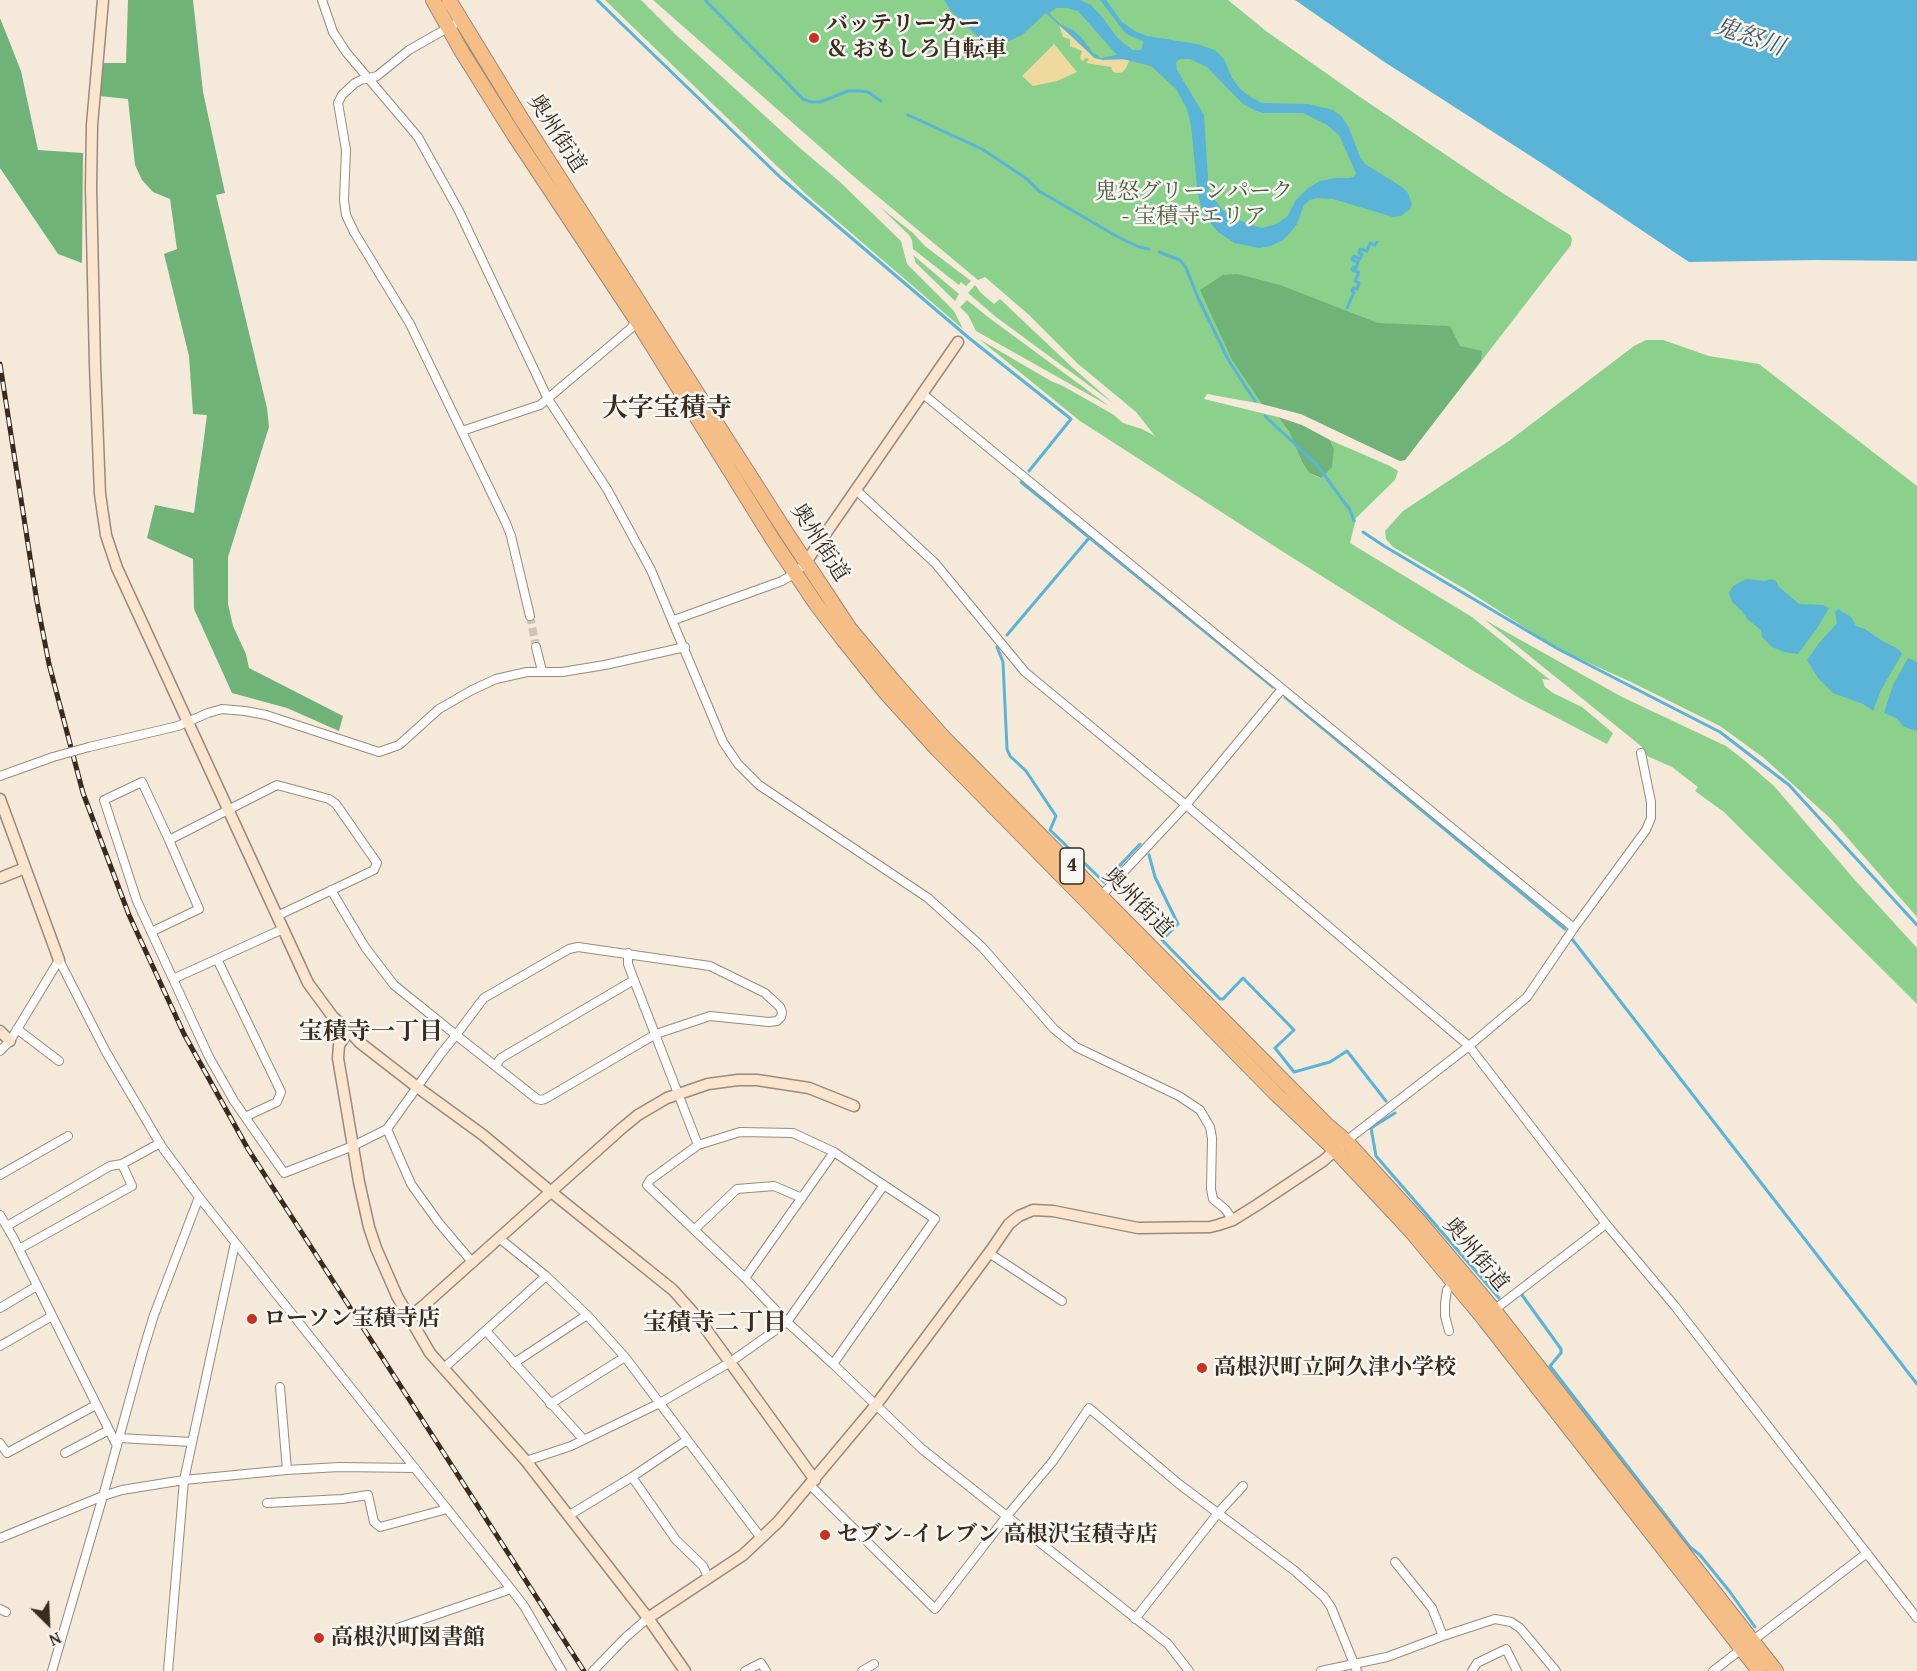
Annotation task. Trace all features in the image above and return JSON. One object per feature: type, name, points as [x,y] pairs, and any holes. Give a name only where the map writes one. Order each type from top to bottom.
[{"type":"highway","name":"奥州街道","points":[[433,0],[454,24],[521,118],[850,629],[946,740],[1326,1124],[1346,1141],[1420,1222],[1494,1310],[1747,1645],[1759,1671]]},
{"type":"highway","name":"奥州街道","points":[[449,0],[454,24],[514,135],[638,321],[795,573],[841,637],[885,692],[937,749],[1276,1094],[1335,1150],[1410,1230],[1747,1645],[1776,1671]]},
{"type":"street","points":[[103,0],[92,125],[91,188],[100,494],[106,535],[117,568],[308,983],[333,1017],[359,1042],[483,1134],[673,1290],[698,1318],[813,1482],[935,1609],[1006,1517],[1053,1461],[1089,1408],[1179,1484],[1295,1571],[1324,1597],[1331,1606],[1355,1667]]},
{"type":"street","points":[[322,0],[333,32],[346,52],[418,137],[459,211],[548,399],[626,521],[651,570],[674,620],[723,742],[738,764],[749,776],[783,802],[928,898],[982,947],[1054,1029],[1076,1047],[1179,1096],[1200,1110],[1210,1127],[1212,1138],[1213,1199],[1233,1220]]},
{"type":"street","points":[[454,24],[410,50],[377,76],[355,83],[342,95],[338,103],[346,150],[344,200],[346,215],[354,232],[410,324],[508,530],[530,616]]},
{"type":"street","points":[[462,431],[540,405],[638,321]]},
{"type":"street","points":[[674,620],[766,587],[789,578],[795,573],[806,562],[958,342]]},
{"type":"street","points":[[923,394],[1574,928]]},
{"type":"street","points":[[856,490],[935,563],[1025,672],[1186,805],[1469,1046],[1606,1224],[1674,1305],[1917,1618]]},
{"type":"street","points":[[536,647],[542,672]]},
{"type":"street","points":[[0,776],[52,757],[178,726],[207,713],[222,710],[266,715],[379,752],[399,745],[439,710],[472,690],[496,680],[527,672],[562,672],[605,665],[685,647]]},
{"type":"street","points":[[1101,896],[1186,805],[1282,688]]},
{"type":"street","points":[[593,1671],[648,1618],[742,1555],[778,1522],[876,1406],[1009,1224],[1019,1216],[1033,1210],[1053,1211],[1138,1228],[1210,1227],[1233,1220],[1323,1161],[1469,1046],[1527,997],[1646,830],[1651,818],[1641,753]]},
{"type":"street","points":[[151,932],[199,909],[142,782],[104,800],[137,901],[151,932],[209,1057],[244,1117],[284,1173],[353,1146],[387,1129],[417,1087],[456,1035],[484,998],[569,949],[578,947],[628,953],[700,964],[720,970],[765,993],[780,1007],[781,1017],[777,1021],[769,1022],[710,1016],[656,1034],[541,1100],[537,1099],[456,1035],[394,985],[365,947],[332,890]]},
{"type":"street","points":[[168,840],[277,785],[329,799],[336,804],[377,863],[374,870],[277,916]]},
{"type":"street","points":[[0,799],[59,960],[106,1052],[160,1143],[235,1243],[524,1606],[562,1671]]},
{"type":"street","points":[[0,878],[25,868]]},
{"type":"street","points":[[173,979],[283,929]]},
{"type":"street","points":[[628,953],[628,964],[698,1145]]},
{"type":"street","points":[[217,959],[281,1092],[277,1102],[244,1117]]},
{"type":"street","points":[[0,1051],[10,1041],[59,960]]},
{"type":"street","points":[[495,1066],[501,1058],[634,980]]},
{"type":"street","points":[[17,1029],[59,1061]]},
{"type":"street","points":[[0,1031],[10,1041]]},
{"type":"street","points":[[349,1031],[339,1045],[338,1058],[369,1227],[388,1279],[430,1353],[526,1461],[648,1618],[685,1671]]},
{"type":"street","points":[[409,1317],[422,1308],[550,1191],[638,1115],[679,1094],[708,1084],[757,1080],[809,1088],[855,1106]]},
{"type":"street","points":[[387,1129],[411,1184],[439,1223],[473,1263]]},
{"type":"street","points":[[833,1364],[935,1219],[834,1152],[793,1133],[740,1132],[698,1145],[650,1180],[647,1185],[695,1229],[787,1322],[922,1449],[1168,1644],[1189,1671]]},
{"type":"street","points":[[0,1175],[68,1136]]},
{"type":"street","points":[[7,1226],[110,1166],[122,1164],[160,1143]]},
{"type":"street","points":[[745,1278],[834,1152]]},
{"type":"street","points":[[19,1249],[132,1186],[122,1164]]},
{"type":"street","points":[[526,1461],[583,1439],[660,1403],[729,1363],[787,1322],[884,1185]]},
{"type":"street","points":[[695,1229],[737,1189],[774,1186],[802,1198]]},
{"type":"street","points":[[52,1671],[154,1316],[199,1197]]},
{"type":"street","points":[[0,1215],[96,1405],[118,1442]]},
{"type":"street","points":[[1494,1310],[1606,1224]]},
{"type":"street","points":[[499,1238],[546,1276],[587,1315],[625,1357],[761,1538]]},
{"type":"street","points":[[168,1671],[184,1480],[235,1243]]},
{"type":"street","points":[[989,1253],[1062,1301]]},
{"type":"street","points":[[443,1369],[546,1276]]},
{"type":"street","points":[[1449,1331],[1444,1303],[1447,1290],[1453,1282]]},
{"type":"street","points":[[0,1308],[37,1286]]},
{"type":"street","points":[[514,1363],[587,1315]]},
{"type":"street","points":[[0,1346],[52,1316]]},
{"type":"street","points":[[486,1331],[583,1439]]},
{"type":"street","points":[[550,1404],[625,1357]]},
{"type":"street","points":[[280,1387],[287,1470]]},
{"type":"street","points":[[0,1443],[7,1453],[96,1405]]},
{"type":"street","points":[[65,1452],[109,1430]]},
{"type":"street","points":[[568,1516],[633,1477],[687,1440]]},
{"type":"street","points":[[118,1442],[192,1442]]},
{"type":"street","points":[[0,1538],[122,1490],[184,1480],[287,1470],[339,1467],[415,1468]]},
{"type":"street","points":[[633,1477],[676,1540],[703,1566],[708,1577]]},
{"type":"street","points":[[1135,1618],[1218,1512],[1243,1486]]},
{"type":"street","points":[[267,1503],[342,1499],[368,1495],[374,1522],[380,1527],[447,1509]]},
{"type":"street","points":[[1713,1671],[1867,1553]]},
{"type":"street","points":[[1395,1562],[1432,1608],[1443,1636]]},
{"type":"street","points":[[380,1634],[511,1589]]},
{"type":"street","points":[[1321,1671],[1355,1667],[1488,1621],[1502,1619],[1520,1628],[1556,1671]]},
{"type":"street","points":[[1472,1671],[1477,1663],[1506,1649],[1517,1671]]},
{"type":"street","points":[[745,1671],[761,1663],[766,1671]]},
{"type":"street","points":[[862,1671],[874,1664]]},
{"type":"green space","points":[[128,0],[193,0],[203,92],[225,193],[216,195],[267,408],[269,427],[228,557],[228,604],[233,626],[246,654],[249,668],[343,716],[339,731],[287,708],[232,693],[194,609],[193,559],[147,538],[155,505],[194,513],[207,415],[193,414],[189,356],[164,254],[177,249],[170,199],[153,192],[142,180],[135,165],[128,99],[99,96],[101,63],[126,63]]},
{"type":"green space","points":[[605,0],[641,0],[674,33],[840,182],[901,241],[907,264],[954,311],[963,329],[807,195]]},
{"type":"green space","name":"鬼怒グリーンパーク - 宝積寺エリア","points":[[653,0],[1228,0],[1266,31],[1363,99],[1504,194],[1570,235],[1571,245],[1405,460],[1400,461],[1301,414],[1207,394],[1204,399],[1278,417],[1289,432],[1309,473],[1320,478],[1334,449],[1330,440],[1398,471],[1395,480],[1356,518],[1350,543],[1472,617],[1550,680],[1542,679],[1545,687],[1582,707],[1613,733],[1607,744],[1521,699],[1470,669],[1080,421],[979,339],[1114,415],[1123,423],[1155,436],[1136,412],[1077,363],[1029,315],[985,277],[978,280],[852,175]]},
{"type":"green space","points":[[0,18],[21,71],[38,150],[83,153],[82,263],[58,254],[0,168]]},
{"type":"green space","points":[[880,207],[913,233],[925,246],[971,281],[966,286],[961,282],[959,285],[913,249],[909,235]]},
{"type":"green space","points":[[913,255],[959,294],[955,301],[916,263]]},
{"type":"green space","points":[[1237,274],[1280,285],[1378,323],[1450,326],[1460,346],[1482,351],[1481,361],[1405,460],[1400,461],[1301,414],[1262,404],[1232,360],[1200,290],[1223,275]]},
{"type":"green space","points":[[975,285],[994,304],[1000,299],[1113,403],[996,317],[968,293]]},
{"type":"green space","points":[[967,300],[1109,406],[976,331],[968,315],[960,307]]},
{"type":"green space","points":[[1646,340],[1663,340],[1709,356],[1759,364],[1917,486],[1917,917],[1831,819],[1764,758],[1720,726],[1558,649],[1470,592],[1393,547],[1386,539],[1385,531],[1403,511],[1509,441],[1634,346]]},
{"type":"green space","points":[[1278,417],[1302,425],[1330,440],[1334,449],[1332,467],[1321,478],[1309,473],[1289,432]]},
{"type":"green space","points":[[1485,620],[1622,697],[1726,746],[1774,786],[1917,948],[1917,1004],[1724,812],[1695,791],[1698,787],[1672,767],[1647,756],[1641,746]]},
{"type":"sand","points":[[1059,25],[1094,58],[1129,60],[1123,72],[1113,72],[1111,67],[1086,63],[1089,59],[1085,58],[1083,62],[1080,58],[1082,51],[1070,46],[1070,39],[1063,37]]},
{"type":"sand","points":[[1054,44],[1077,72],[1057,81],[1033,86],[1022,76]]},
{"type":"water","points":[[944,0],[1080,0],[1091,5],[1123,43],[1133,50],[1140,50],[1143,41],[1126,34],[1100,0],[1106,0],[1122,22],[1135,31],[1147,36],[1197,44],[1215,50],[1224,59],[1232,78],[1240,89],[1262,103],[1308,104],[1333,110],[1342,117],[1349,128],[1365,164],[1408,193],[1412,204],[1410,209],[1401,216],[1393,217],[1333,199],[1317,198],[1304,205],[1297,224],[1283,240],[1271,246],[1259,248],[1234,243],[1217,231],[1205,216],[1197,187],[1191,125],[1187,109],[1176,89],[1151,66],[1123,59],[1095,58],[1046,13],[1022,35],[989,47],[951,11]],"holes":[[[1056,8],[1078,11],[1117,55],[1101,58],[1093,53],[1081,37],[1060,24],[1049,13]],[[1180,59],[1190,59],[1207,67],[1243,104],[1254,110],[1263,113],[1303,113],[1327,125],[1339,135],[1356,173],[1349,178],[1320,181],[1308,188],[1296,200],[1287,217],[1276,224],[1262,228],[1231,216],[1209,193],[1204,115],[1177,70],[1176,62]]]},
{"type":"water","name":"鬼怒川","points":[[1295,0],[1917,0],[1917,261],[1689,262],[1383,61]]},
{"type":"water","points":[[1746,579],[1776,581],[1779,587],[1799,604],[1823,605],[1829,608],[1798,654],[1772,647],[1762,637],[1761,630],[1747,619],[1732,602],[1729,593],[1733,586]]},
{"type":"water","points":[[1838,609],[1851,617],[1856,626],[1897,648],[1902,654],[1881,690],[1873,711],[1863,704],[1833,693],[1818,678],[1807,660],[1837,623],[1835,612]]},
{"type":"water","points":[[1908,658],[1917,662],[1917,731],[1904,727],[1896,718],[1884,713],[1893,685]]},
{"type":"waterway","points":[[597,0],[780,177],[969,338],[1071,419],[1029,471]]},
{"type":"waterway","points":[[705,0],[803,99],[820,102],[848,91],[861,91],[868,92],[881,101]]},
{"type":"waterway","points":[[908,115],[982,149],[1027,179],[1039,191],[1118,237],[1149,249]]},
{"type":"waterway","points":[[1347,308],[1354,292],[1353,288],[1357,289],[1359,283],[1355,281],[1359,272],[1352,270],[1353,267],[1356,268],[1358,262],[1352,260],[1354,256],[1360,259],[1362,254],[1359,253],[1360,249],[1367,251],[1370,243],[1375,245],[1377,242]]},
{"type":"waterway","points":[[1159,252],[1180,260],[1186,268],[1229,361],[1255,401]]},
{"type":"waterway","points":[[1265,416],[1317,465],[1350,510],[1354,521]]},
{"type":"waterway","points":[[1021,482],[1273,687]]},
{"type":"waterway","points":[[1363,532],[1558,649],[1720,732],[1789,785],[1917,925]]},
{"type":"waterway","points":[[1007,635],[1089,538]]},
{"type":"waterway","points":[[997,647],[1003,662],[1007,749],[1010,756],[1026,771],[1056,816],[1050,830],[1104,882],[1140,844]]},
{"type":"waterway","points":[[1285,697],[1565,929]]},
{"type":"waterway","points":[[1149,855],[1155,877],[1178,924],[1162,940],[1220,999],[1223,999],[1243,978],[1294,1030],[1275,1048],[1294,1072],[1330,1062],[1347,1051],[1386,1101]]},
{"type":"waterway","points":[[1572,939],[1917,1384]]},
{"type":"waterway","points":[[1395,1113],[1371,1128],[1376,1156],[1499,1298]]},
{"type":"waterway","points":[[1522,1295],[1561,1349],[1561,1353],[1550,1366],[1690,1547],[1700,1555],[1730,1592],[1755,1627]]},
{"type":"tunnel","points":[[530,616],[536,647]]},
{"type":"railway","points":[[0,364],[37,602],[49,664],[83,793],[129,915],[184,1034],[248,1149],[584,1671]]},
{"type":"place","name":"バッテリーカー ＆ おもしろ自転車","points":[[814,38]]},
{"type":"place","name":"ローソン宝積寺店","points":[[252,1319]]},
{"type":"place","name":"高根沢町立阿久津小学校","points":[[1202,1368]]},
{"type":"place","name":"セブン-イレブン 高根沢宝積寺店","points":[[825,1535]]},
{"type":"place","name":"高根沢町図書館","points":[[319,1638]]},
{"type":"district","name":"大字宝積寺","points":[[667,409]]},
{"type":"district","name":"宝積寺一丁目","points":[[371,1033]]},
{"type":"district","name":"宝積寺二丁目","points":[[715,1324]]}]
